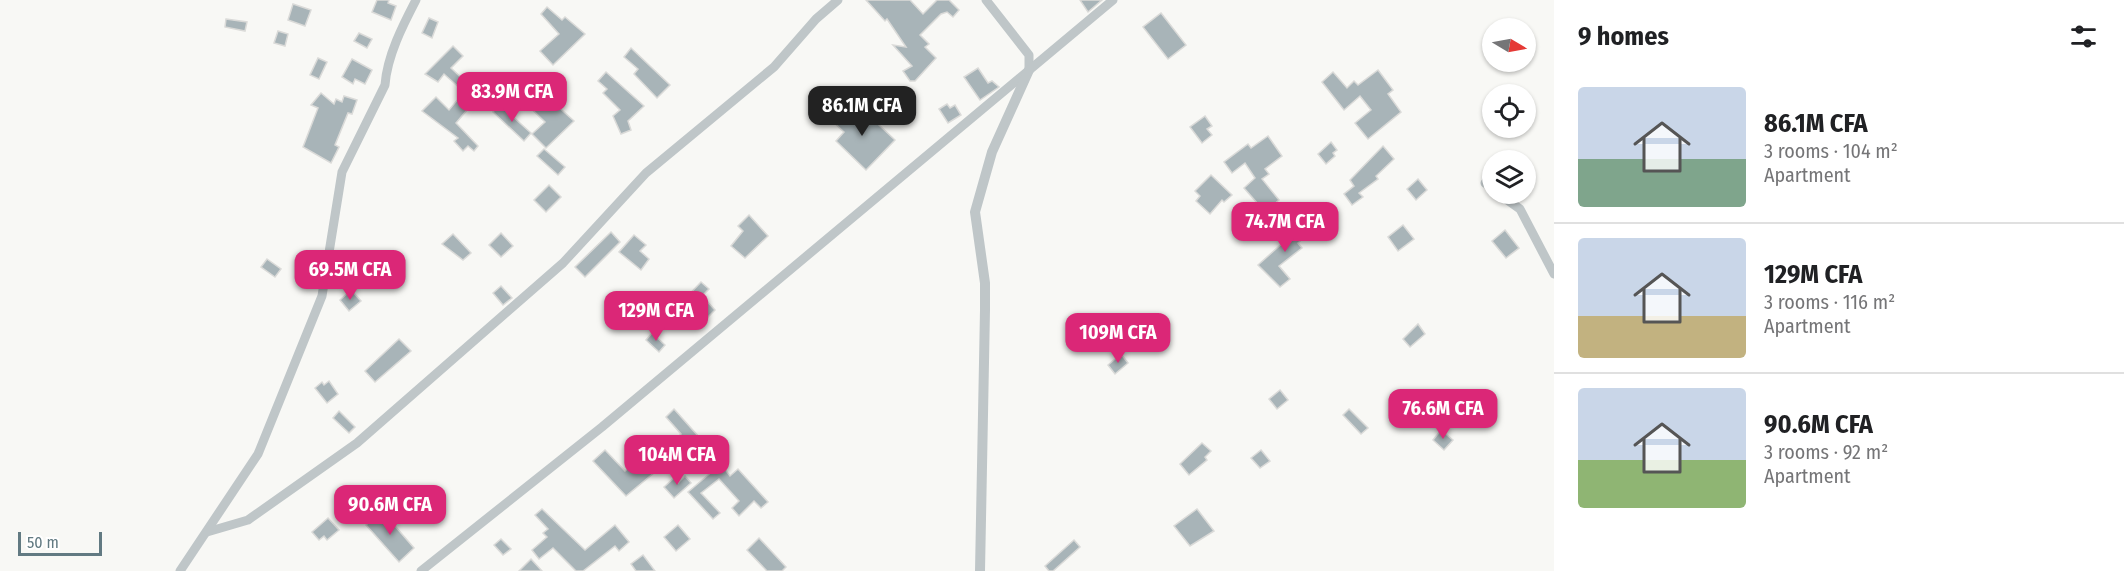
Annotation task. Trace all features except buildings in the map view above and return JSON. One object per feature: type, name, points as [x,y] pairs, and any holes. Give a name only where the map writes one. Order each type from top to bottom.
[{"type":"street","points":[[180,571],[258,454],[322,296],[342,172],[385,85],[386,74],[401,32],[416,0]]},
{"type":"street","points":[[207,532],[248,520],[357,443],[564,263],[646,173],[774,67],[816,19],[838,0]]},
{"type":"street","points":[[980,571],[985,283],[975,212],[993,152],[1029,70],[1029,55],[986,0]]},
{"type":"street","points":[[421,571],[602,428],[1113,0]]},
{"type":"street","points":[[1513,204],[1520,209],[1554,274]]}]
